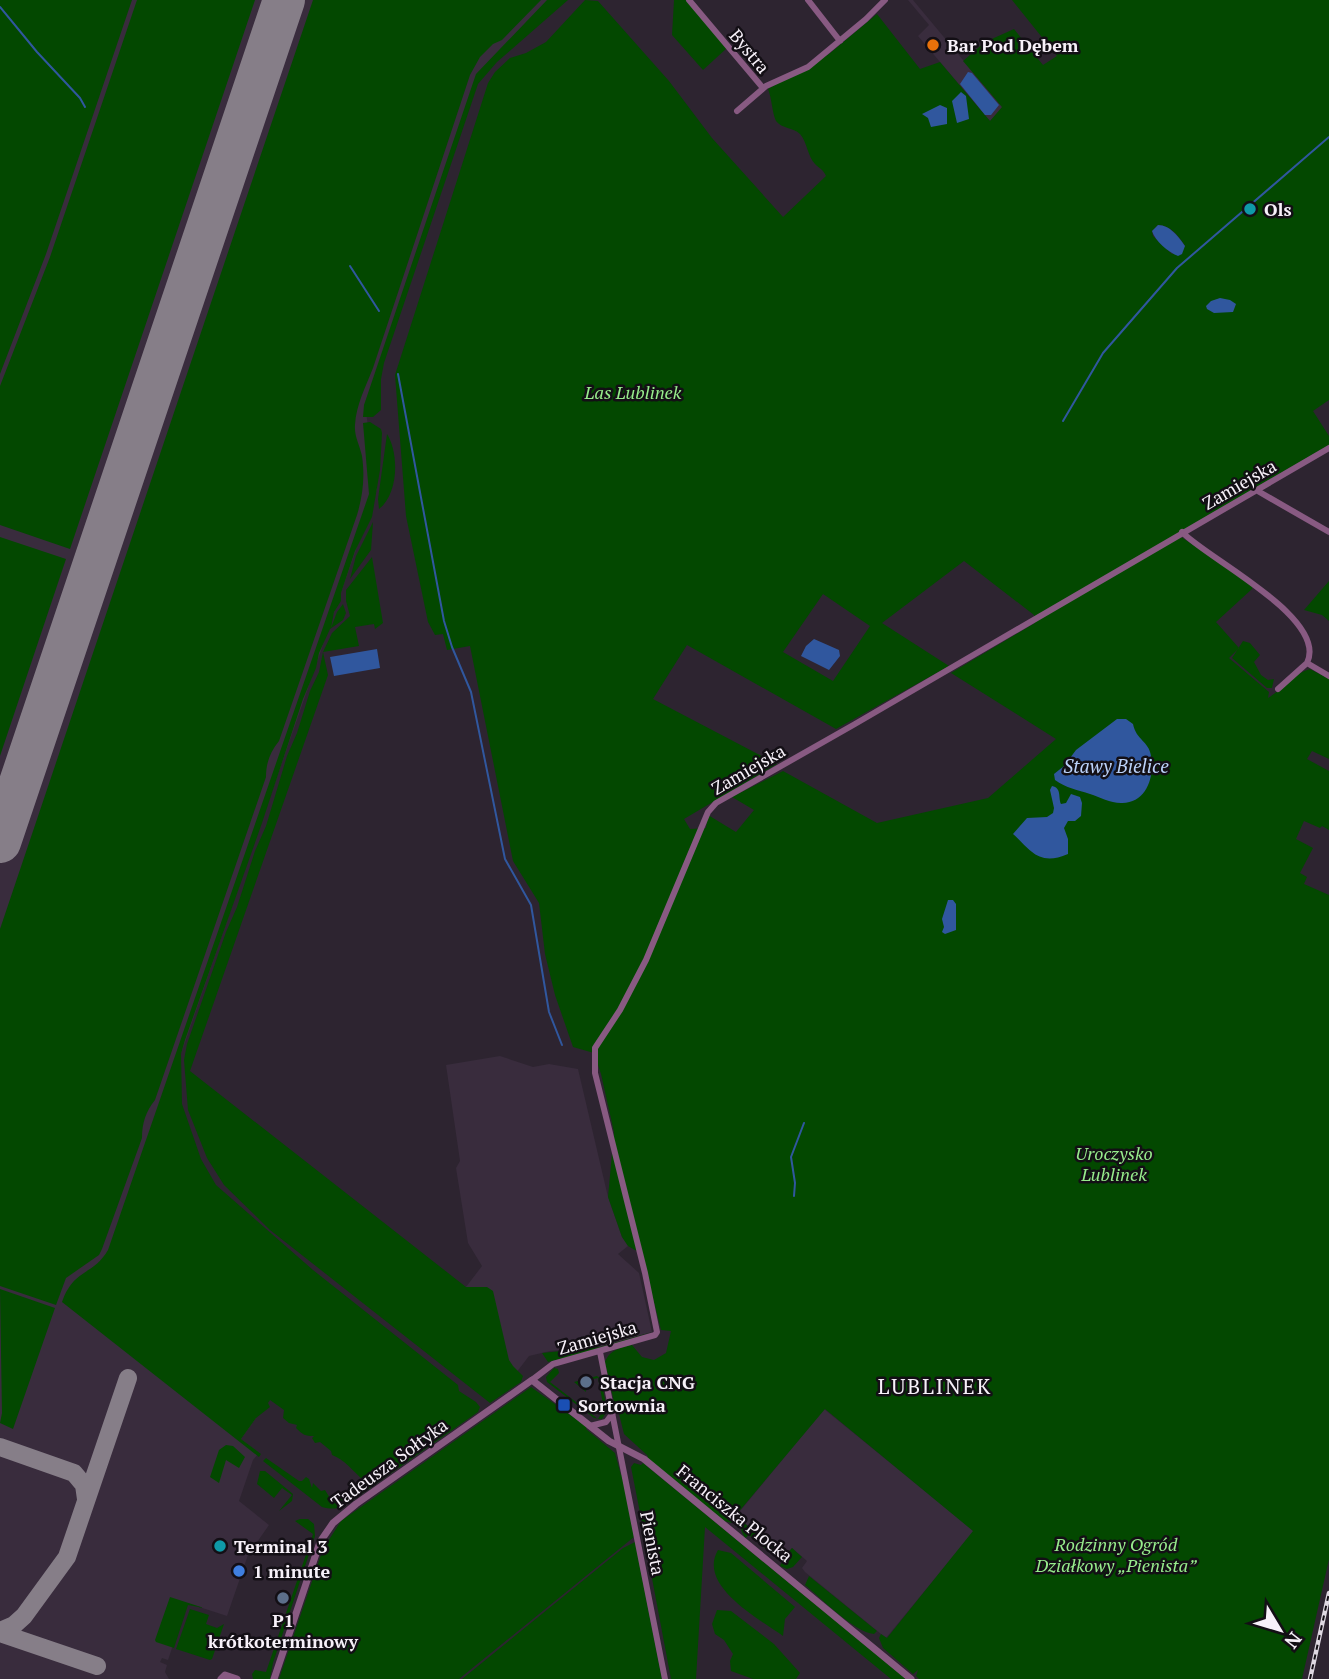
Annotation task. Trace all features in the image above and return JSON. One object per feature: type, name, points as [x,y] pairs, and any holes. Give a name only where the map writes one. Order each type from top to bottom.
[{"type":"street","name":"Bystra","points":[[689,0],[763,88]]},
{"type":"street","points":[[808,0],[840,41]]},
{"type":"street","points":[[737,111],[763,88],[808,67],[885,0]]},
{"type":"street","name":"Zamiejska","points":[[533,1380],[553,1364],[655,1335],[657,1330],[595,1073],[595,1048],[620,1010],[646,960],[708,812],[716,803],[1329,448]]},
{"type":"street","points":[[1256,491],[1329,532]]},
{"type":"street","points":[[1182,532],[1269,591],[1294,615],[1311,642],[1312,651],[1307,663],[1278,689]]},
{"type":"street","points":[[1307,663],[1329,676]]},
{"type":"street","name":"Pienista","points":[[600,1352],[665,1679]]},
{"type":"street","name":"Franciszka Plocka","points":[[533,1380],[590,1426],[644,1459],[911,1679]]},
{"type":"street","name":"Tadeusza Sołtyka","points":[[274,1678],[317,1548],[333,1523],[533,1380]]},
{"type":"street","points":[[590,1426],[606,1422],[613,1413]]},
{"type":"street","points":[[223,1677],[237,1679]]},
{"type":"shaded area","points":[[111,0],[550,0],[479,72],[366,412],[377,489],[109,1261],[256,1418],[241,1439],[259,1453],[253,1460],[239,1501],[269,1525],[248,1555],[227,1616],[187,1603],[168,1660],[162,1658],[160,1662],[167,1665],[165,1672],[169,1679],[0,1679],[0,287]]},
{"type":"shaded area","points":[[908,0],[913,0],[1003,108],[990,121],[918,36],[929,25]]},
{"type":"shaded area","points":[[500,1056],[533,1067],[549,1064],[578,1069],[608,1197],[622,1237],[628,1246],[618,1254],[639,1273],[652,1332],[600,1347],[550,1351],[529,1356],[516,1373],[466,1287],[482,1266],[468,1243],[456,1168],[460,1161],[446,1065]]},
{"type":"shaded area","points":[[824,1409],[974,1531],[886,1638],[805,1572],[802,1568],[807,1561],[792,1548],[785,1556],[736,1516]]},
{"type":"green space","points":[[0,0],[132,0],[46,254],[0,374]]},
{"type":"green space","points":[[137,0],[255,0],[70,549],[0,525],[0,386],[50,257]]},
{"type":"green space","points":[[313,0],[541,0],[502,40],[493,44],[480,57],[470,75],[357,410],[355,429],[362,456],[363,479],[357,515],[279,741],[269,758],[266,777],[155,1100],[145,1118],[142,1138],[102,1249],[99,1255],[66,1278],[56,1305],[0,1286],[0,929]]},
{"type":"green space","points":[[547,0],[568,0],[497,62],[478,84],[384,363],[381,410],[373,417],[363,417],[364,405],[476,74]]},
{"type":"green space","points":[[585,0],[598,1],[669,81],[712,138],[783,217],[826,176],[813,161],[800,134],[776,121],[768,89],[829,54],[877,14],[920,69],[940,62],[990,121],[1002,107],[963,61],[985,42],[1014,29],[1043,65],[1057,56],[1012,0],[1329,0],[1329,400],[1313,411],[1329,436],[1329,445],[1255,488],[1181,537],[1253,584],[1252,589],[1216,622],[1239,648],[1229,658],[1269,692],[1268,698],[1299,674],[1310,669],[1329,679],[1329,759],[1312,751],[1307,759],[1329,771],[1329,830],[1304,821],[1296,839],[1313,848],[1300,873],[1307,877],[1304,884],[1329,895],[1329,1559],[1302,1679],[919,1679],[916,1676],[918,1670],[913,1674],[883,1648],[879,1638],[881,1634],[887,1638],[973,1531],[825,1409],[736,1515],[740,1519],[732,1523],[724,1521],[647,1458],[648,1456],[624,1434],[605,1362],[613,1352],[632,1345],[642,1357],[654,1360],[666,1353],[671,1331],[661,1330],[642,1254],[628,1246],[622,1237],[608,1197],[614,1132],[601,1074],[594,1053],[573,1047],[555,995],[545,954],[539,903],[513,861],[470,646],[447,650],[443,634],[435,635],[428,622],[406,516],[395,375],[488,83],[510,58],[546,42]],"holes":[[[1158,225],[1170,229],[1185,246],[1172,254],[1153,236],[1152,231]],[[964,561],[1034,615],[1035,623],[951,673],[1056,739],[988,798],[877,823],[783,771],[732,797],[754,810],[736,832],[708,815],[706,828],[690,829],[684,819],[777,764],[653,699],[687,645],[836,729],[949,666],[882,623]],[[823,594],[870,626],[833,681],[783,652]]]},
{"type":"green space","points":[[674,0],[686,0],[727,48],[703,70],[672,35]]},
{"type":"green space","points":[[370,422],[381,429],[382,433],[380,470],[372,517],[355,551],[331,628],[343,604],[346,613],[343,620],[330,629],[319,653],[181,1054],[182,1104],[201,1159],[216,1185],[313,1270],[458,1385],[459,1391],[480,1407],[478,1412],[350,1502],[330,1508],[322,1507],[263,1461],[266,1458],[299,1481],[306,1477],[312,1488],[313,1483],[321,1491],[325,1490],[333,1503],[362,1485],[363,1480],[320,1442],[315,1443],[312,1438],[314,1436],[302,1434],[296,1428],[297,1425],[283,1418],[284,1410],[270,1400],[270,1407],[256,1418],[241,1439],[261,1454],[259,1457],[62,1302],[72,1283],[96,1264],[108,1250],[369,494],[363,423]]},
{"type":"green space","points":[[387,434],[394,451],[395,473],[386,502],[379,509],[378,499]]},
{"type":"green space","points":[[373,522],[371,550],[350,579],[356,556]]},
{"type":"green space","points":[[0,537],[66,559],[0,756]]},
{"type":"green space","points":[[372,557],[383,623],[375,629],[374,624],[355,627],[359,646],[323,652],[332,633],[350,616],[346,590]]},
{"type":"green space","points":[[1329,581],[1329,621],[1322,615],[1304,610]]},
{"type":"green space","points":[[1243,641],[1250,643],[1260,655],[1254,662],[1261,675],[1268,680],[1274,679],[1272,688],[1267,688],[1232,658]]},
{"type":"green space","points":[[323,652],[328,675],[190,1071],[466,1287],[487,1287],[493,1291],[509,1360],[523,1376],[521,1382],[490,1403],[270,1230],[224,1185],[207,1158],[188,1110],[184,1060],[187,1044],[266,826],[287,756],[319,672]]},
{"type":"green space","points":[[0,1289],[55,1308],[13,1429],[0,1423]]},
{"type":"green space","points":[[652,1332],[600,1349],[548,1362],[542,1353],[600,1347]]},
{"type":"green space","points":[[554,1368],[558,1369],[559,1373],[550,1382],[597,1418],[547,1382],[546,1377]]},
{"type":"green space","points":[[597,1376],[604,1382],[607,1411],[602,1419],[598,1419],[604,1409],[598,1378],[584,1381],[586,1392],[574,1382]]},
{"type":"green space","points":[[531,1387],[587,1427],[586,1429],[615,1453],[623,1475],[634,1537],[459,1679],[279,1679],[323,1549],[341,1521]]},
{"type":"green space","points":[[226,1445],[233,1446],[245,1457],[239,1468],[226,1460],[219,1483],[210,1477],[219,1450]]},
{"type":"green space","points":[[634,1463],[643,1463],[906,1679],[891,1679],[705,1527],[696,1679],[671,1679],[644,1536],[646,1533],[631,1467]]},
{"type":"green space","points":[[260,1471],[265,1471],[293,1494],[292,1501],[279,1511],[292,1495],[282,1488],[274,1498],[257,1484]]},
{"type":"green space","points":[[308,1519],[314,1524],[315,1536],[270,1679],[253,1679],[255,1670],[266,1672],[313,1534],[295,1521]]},
{"type":"green space","points":[[744,1523],[785,1556],[792,1548],[802,1557],[793,1567],[787,1569],[780,1566],[782,1562],[749,1535],[745,1538],[741,1530]]},
{"type":"green space","points":[[635,1542],[662,1679],[462,1679],[623,1548]]},
{"type":"green space","points":[[718,1550],[731,1553],[795,1607],[785,1619],[783,1636],[746,1611],[723,1588],[716,1576],[714,1563]]},
{"type":"green space","points":[[809,1576],[877,1631],[874,1634],[866,1632],[838,1614],[805,1585]]},
{"type":"green space","points":[[170,1597],[204,1608],[188,1605],[174,1648],[155,1640]]},
{"type":"green space","points":[[190,1609],[209,1615],[206,1624],[217,1628],[224,1624],[210,1660],[176,1649]]},
{"type":"green space","points":[[717,1610],[731,1611],[774,1644],[800,1673],[796,1679],[753,1679],[731,1671],[730,1661],[733,1654],[724,1640],[715,1634],[712,1624]]},
{"type":"water","points":[[968,72],[972,73],[999,105],[991,115],[985,115],[960,84]]},
{"type":"water","points":[[961,92],[966,96],[969,119],[957,123],[952,101]]},
{"type":"water","points":[[940,105],[947,108],[947,124],[931,127],[928,118],[922,114]]},
{"type":"water","points":[[1158,225],[1170,229],[1180,239],[1185,246],[1182,254],[1174,254],[1159,242],[1152,231]]},
{"type":"water","points":[[1220,298],[1236,304],[1233,312],[1214,313],[1207,309],[1206,306],[1211,301]]},
{"type":"water","points":[[814,639],[839,650],[840,656],[829,670],[801,656],[806,646]]},
{"type":"water","points":[[377,649],[380,668],[334,676],[330,657]]},
{"type":"water","name":"Stawy Bielice","points":[[1117,719],[1126,719],[1133,724],[1150,751],[1152,772],[1143,794],[1130,802],[1117,803],[1072,789],[1055,780],[1054,774],[1076,750]]},
{"type":"water","name":"Stawy Bielice","points":[[1052,786],[1058,791],[1061,804],[1066,803],[1071,794],[1080,797],[1082,803],[1081,816],[1075,821],[1068,821],[1064,828],[1068,839],[1068,854],[1049,858],[1030,850],[1013,834],[1027,818],[1047,817],[1053,813],[1050,790]]},
{"type":"water","points":[[948,900],[953,900],[956,904],[956,930],[945,934],[942,932],[942,919]]},
{"type":"waterway","points":[[0,7],[85,107]]},
{"type":"waterway","points":[[1063,421],[1103,353],[1177,268],[1329,137]]},
{"type":"waterway","points":[[350,266],[379,311]]},
{"type":"waterway","points":[[398,374],[444,621],[471,692],[505,859],[531,905],[549,1012],[562,1045]]},
{"type":"waterway","points":[[794,1196],[791,1157],[804,1123]]},
{"type":"taxiway","points":[[0,1631],[14,1625],[24,1616],[67,1557],[128,1378]]},
{"type":"taxiway","points":[[0,1447],[74,1473],[84,1485],[86,1499]]},
{"type":"taxiway","points":[[0,1633],[97,1666]]},
{"type":"runway","points":[[0,842],[284,0]]},
{"type":"railway","points":[[1310,1679],[1329,1593]]},
{"type":"place","name":"Bar Pod Dębem","points":[[933,45]]},
{"type":"place","name":"Ols","points":[[1250,209]]},
{"type":"place","name":"Stacja CNG","points":[[586,1382]]},
{"type":"place","name":"Sortownia","points":[[564,1405]]},
{"type":"place","name":"Terminal 3","points":[[220,1546]]},
{"type":"place","name":"1 minute","points":[[239,1571]]},
{"type":"place","name":"P1 krótkoterminowy","points":[[283,1598]]},
{"type":"district","name":"LUBLINEK","points":[[935,1386]]},
{"type":"park label","name":"Las Lublinek","points":[[633,392]]},
{"type":"park label","name":"Uroczysko Lublinek","points":[[1114,1163]]},
{"type":"park label","name":"Rodzinny Ogród Działkowy „Pienista”","points":[[1116,1554]]}]
